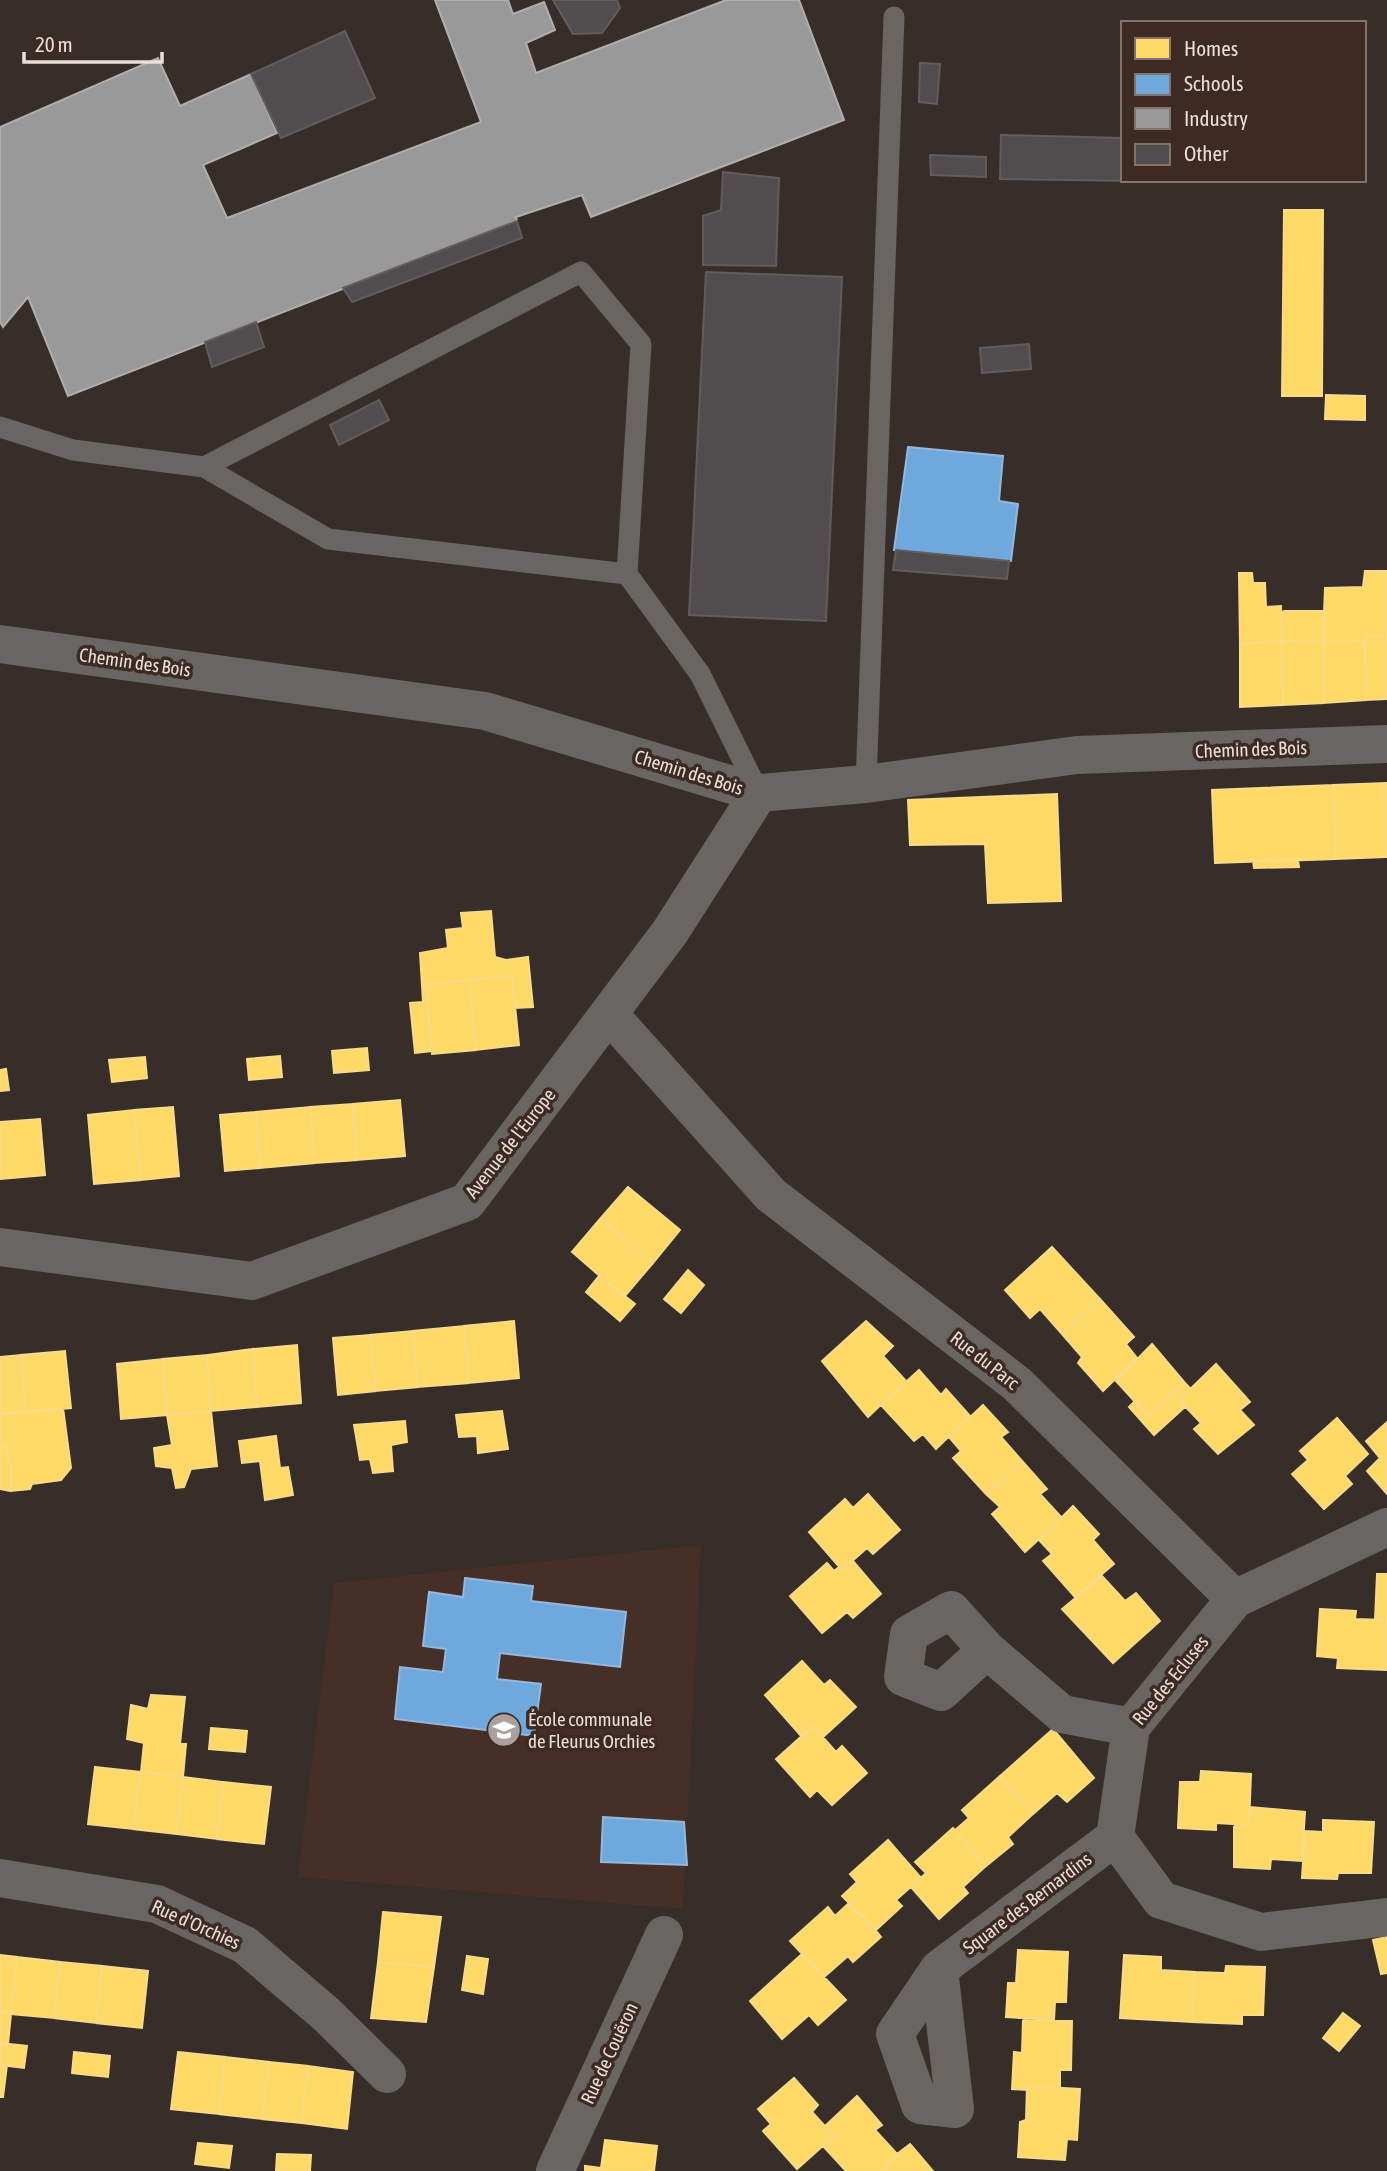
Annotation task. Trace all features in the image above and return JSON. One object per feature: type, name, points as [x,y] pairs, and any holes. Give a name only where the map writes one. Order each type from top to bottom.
[{"type":"street","name":"Chemin des Bois","points":[[0,644],[485,711],[759,793],[866,784],[1077,755],[1387,744]]},
{"type":"street","name":"Avenue de l'Europe","points":[[0,1247],[252,1280],[467,1202],[670,932],[759,793]]},
{"type":"street","name":"Rue du Parc","points":[[609,1014],[771,1195],[1017,1384],[1235,1599]]},
{"type":"street","points":[[1235,1599],[1387,1527]]},
{"type":"street","name":"Rue des Ecluses","points":[[1115,1837],[1131,1727],[1235,1599]]},
{"type":"street","points":[[987,1650],[1062,1714],[1131,1727]]},
{"type":"street","points":[[1115,1837],[1161,1900],[1261,1932],[1387,1917]]},
{"type":"street","name":"Square des Bernardins","points":[[939,1969],[1115,1837]]},
{"type":"street","name":"Rue d'Orchies","points":[[0,1878],[158,1904],[245,1945],[326,2014],[387,2074]]},
{"type":"street","name":"Rue de Couëron","points":[[555,2171],[664,1934]]},
{"type":"lane","points":[[866,784],[894,17]]},
{"type":"lane","points":[[204,467],[581,272],[641,344],[627,574],[700,674],[759,793]]},
{"type":"lane","points":[[0,427],[72,450],[204,467],[328,539],[627,574]]},
{"type":"shaded area","name":"École communale de Fleurus Orchies","points":[[701,1545],[683,1909],[298,1877],[334,1583]]},
{"type":"building: Homes","points":[[1284,210],[1323,210],[1322,396],[1282,396]]},
{"type":"building: Homes","points":[[1326,395],[1365,396],[1365,420],[1325,419]]},
{"type":"building: Homes","points":[[1365,571],[1387,571],[1387,636],[1365,635],[1365,641],[1323,640],[1325,588],[1363,587]]},
{"type":"building: Homes","points":[[1239,573],[1252,573],[1253,583],[1265,583],[1266,607],[1281,606],[1282,641],[1240,644]]},
{"type":"building: Homes","points":[[1325,611],[1323,640],[1282,641],[1281,613]]},
{"type":"building: Homes","points":[[1365,635],[1387,636],[1387,699],[1366,700]]},
{"type":"building: Homes","points":[[1323,640],[1324,703],[1283,705],[1282,641]]},
{"type":"building: Homes","points":[[1323,640],[1365,641],[1366,700],[1324,703]]},
{"type":"building: Homes","points":[[1282,641],[1283,705],[1240,707],[1240,644]]},
{"type":"building: Homes","points":[[1387,783],[1387,857],[1336,859],[1333,785]]},
{"type":"building: Homes","points":[[1333,785],[1336,859],[1215,863],[1212,790]]},
{"type":"building: Homes","points":[[1057,794],[1061,901],[988,903],[985,844],[910,845],[908,800]]},
{"type":"building: Homes","points":[[1298,860],[1299,867],[1254,868],[1253,861]]},
{"type":"building: Homes","points":[[491,911],[495,957],[506,960],[528,957],[533,1007],[515,1008],[512,976],[426,984],[432,1051],[415,1053],[410,1003],[423,1002],[420,953],[448,948],[446,930],[463,928],[461,913]]},
{"type":"building: Homes","points":[[512,976],[519,1045],[476,1050],[469,980]]},
{"type":"building: Homes","points":[[469,980],[476,1050],[432,1054],[426,984]]},
{"type":"building: Homes","points":[[367,1048],[369,1070],[334,1073],[332,1051]]},
{"type":"building: Homes","points":[[280,1056],[282,1077],[249,1080],[247,1059]]},
{"type":"building: Homes","points":[[145,1057],[147,1078],[112,1082],[109,1060]]},
{"type":"building: Homes","points":[[6,1069],[9,1090],[0,1091],[0,1070]]},
{"type":"building: Homes","points":[[400,1100],[405,1156],[357,1160],[353,1104]]},
{"type":"building: Homes","points":[[353,1104],[357,1160],[315,1163],[310,1107]]},
{"type":"building: Homes","points":[[173,1107],[179,1176],[141,1180],[134,1110]]},
{"type":"building: Homes","points":[[310,1107],[315,1163],[260,1168],[256,1112]]},
{"type":"building: Homes","points":[[134,1110],[141,1180],[94,1184],[88,1115]]},
{"type":"building: Homes","points":[[256,1112],[260,1168],[225,1171],[220,1115]]},
{"type":"building: Homes","points":[[40,1119],[45,1175],[0,1179],[0,1122]]},
{"type":"building: Homes","points":[[628,1187],[680,1230],[653,1263],[600,1219]]},
{"type":"building: Homes","points":[[600,1219],[653,1263],[624,1297],[572,1252]]},
{"type":"building: Homes","points":[[1052,1247],[1100,1299],[1062,1334],[1040,1309],[1030,1318],[1005,1290]]},
{"type":"building: Homes","points":[[688,1270],[704,1285],[681,1313],[664,1299]]},
{"type":"building: Homes","points":[[599,1276],[635,1304],[620,1321],[586,1292]]},
{"type":"building: Homes","points":[[1100,1299],[1134,1337],[1126,1344],[1137,1358],[1103,1391],[1078,1363],[1082,1357],[1062,1334]]},
{"type":"building: Homes","points":[[514,1321],[519,1378],[469,1383],[464,1326]]},
{"type":"building: Homes","points":[[866,1321],[893,1346],[883,1356],[906,1381],[868,1417],[822,1361]]},
{"type":"building: Homes","points":[[464,1326],[469,1383],[418,1387],[413,1331]]},
{"type":"building: Homes","points":[[413,1331],[418,1387],[376,1391],[370,1335]]},
{"type":"building: Homes","points":[[370,1335],[376,1391],[338,1395],[333,1338]]},
{"type":"building: Homes","points":[[1152,1344],[1185,1383],[1148,1416],[1116,1381]]},
{"type":"building: Homes","points":[[297,1345],[301,1403],[257,1407],[253,1349]]},
{"type":"building: Homes","points":[[253,1349],[257,1407],[211,1411],[207,1355]]},
{"type":"building: Homes","points":[[65,1351],[71,1408],[26,1412],[21,1355]]},
{"type":"building: Homes","points":[[21,1355],[26,1412],[0,1414],[0,1357]]},
{"type":"building: Homes","points":[[207,1355],[211,1411],[167,1415],[163,1359]]},
{"type":"building: Homes","points":[[163,1359],[167,1415],[121,1419],[117,1364]]},
{"type":"building: Homes","points":[[1216,1364],[1250,1402],[1240,1410],[1254,1425],[1218,1454],[1194,1429],[1201,1423],[1179,1400]]},
{"type":"building: Homes","points":[[919,1370],[941,1395],[946,1389],[970,1416],[936,1449],[923,1434],[914,1441],[881,1405]]},
{"type":"building: Homes","points":[[1185,1383],[1191,1389],[1179,1400],[1186,1406],[1154,1435],[1129,1407],[1135,1401],[1148,1416]]},
{"type":"building: Homes","points":[[983,1405],[1008,1432],[1001,1437],[1023,1462],[986,1494],[953,1458],[961,1451],[949,1437]]},
{"type":"building: Homes","points":[[63,1408],[71,1468],[61,1480],[32,1484],[30,1489],[11,1491],[11,1468],[6,1446],[0,1446],[0,1414]]},
{"type":"building: Homes","points":[[211,1411],[217,1466],[191,1469],[184,1487],[176,1488],[172,1468],[156,1466],[154,1448],[172,1445],[167,1415]]},
{"type":"building: Homes","points":[[502,1411],[508,1449],[478,1453],[477,1436],[459,1437],[456,1415]]},
{"type":"building: Homes","points":[[1337,1418],[1368,1454],[1345,1476],[1352,1484],[1324,1509],[1292,1474],[1308,1460],[1300,1451]]},
{"type":"building: Homes","points":[[405,1421],[407,1442],[391,1445],[393,1471],[373,1473],[370,1459],[360,1460],[354,1425]]},
{"type":"building: Homes","points":[[1387,1422],[1387,1494],[1367,1471],[1380,1458],[1366,1441]]},
{"type":"building: Homes","points":[[276,1436],[280,1468],[288,1467],[293,1495],[265,1500],[260,1461],[242,1463],[239,1441]]},
{"type":"building: Homes","points":[[0,1446],[6,1446],[11,1468],[11,1491],[0,1489]]},
{"type":"building: Homes","points":[[1023,1462],[1047,1489],[1040,1494],[1062,1518],[1025,1552],[992,1514],[1000,1507],[986,1494]]},
{"type":"building: Homes","points":[[868,1494],[900,1530],[873,1554],[867,1548],[842,1570],[809,1532],[845,1499],[853,1508]]},
{"type":"building: Homes","points":[[1073,1506],[1099,1534],[1093,1540],[1114,1564],[1075,1597],[1043,1561],[1052,1554],[1039,1540]]},
{"type":"building: Homes","points":[[853,1561],[881,1594],[853,1618],[847,1612],[822,1633],[790,1596],[827,1563],[834,1571],[839,1567],[842,1570]]},
{"type":"building: Homes","points":[[1377,1574],[1387,1574],[1387,1620],[1375,1620]]},
{"type":"building: Homes","points":[[1102,1576],[1125,1601],[1136,1593],[1160,1621],[1113,1663],[1062,1609]]},
{"type":"building: Homes","points":[[1320,1609],[1356,1611],[1355,1619],[1387,1620],[1387,1670],[1337,1668],[1338,1658],[1317,1656]]},
{"type":"building: Homes","points":[[802,1661],[824,1685],[830,1680],[856,1707],[823,1737],[813,1726],[802,1737],[765,1695]]},
{"type":"building: Homes","points":[[151,1695],[185,1697],[180,1744],[186,1744],[183,1777],[141,1772],[144,1743],[127,1739],[131,1705],[148,1709]]},
{"type":"building: Homes","points":[[813,1726],[836,1752],[842,1746],[867,1773],[832,1805],[817,1790],[810,1797],[776,1759]]},
{"type":"building: Homes","points":[[211,1728],[247,1731],[245,1752],[209,1749]]},
{"type":"building: Homes","points":[[1053,1729],[1094,1778],[1067,1802],[1057,1793],[1033,1814],[1000,1776]]},
{"type":"building: Homes","points":[[95,1767],[140,1772],[133,1829],[88,1824]]},
{"type":"building: Homes","points":[[1201,1771],[1251,1774],[1249,1825],[1216,1823],[1216,1830],[1178,1828],[1180,1782],[1200,1782]]},
{"type":"building: Homes","points":[[140,1772],[183,1777],[176,1834],[133,1829]]},
{"type":"building: Homes","points":[[1000,1776],[1033,1814],[1008,1837],[1013,1844],[986,1866],[955,1830],[969,1818],[962,1810]]},
{"type":"building: Homes","points":[[183,1777],[223,1782],[217,1839],[176,1834]]},
{"type":"building: Homes","points":[[223,1782],[271,1787],[264,1844],[217,1839]]},
{"type":"building: Homes","points":[[1250,1807],[1305,1812],[1302,1861],[1271,1859],[1270,1869],[1234,1867],[1234,1825],[1249,1825]]},
{"type":"building: Homes","points":[[1323,1820],[1374,1822],[1371,1873],[1338,1873],[1337,1879],[1302,1878],[1305,1831],[1323,1832]]},
{"type":"building: Homes","points":[[953,1828],[986,1866],[963,1887],[968,1893],[939,1919],[911,1887],[926,1873],[915,1862]]},
{"type":"building: Homes","points":[[888,1840],[921,1878],[896,1900],[902,1906],[876,1930],[842,1896],[857,1882],[850,1874]]},
{"type":"building: Homes","points":[[848,1904],[860,1916],[863,1915],[881,1937],[853,1962],[848,1956],[824,1977],[790,1941],[828,1907],[835,1916]]},
{"type":"building: Homes","points":[[383,1912],[441,1917],[434,1967],[378,1962]]},
{"type":"building: Homes","points":[[1387,1937],[1387,1973],[1381,1974],[1373,1940]]},
{"type":"building: Homes","points":[[1018,1950],[1068,1952],[1066,2002],[1055,2002],[1054,2020],[1006,2017],[1008,1983],[1016,1983]]},
{"type":"building: Homes","points":[[802,1954],[846,2000],[818,2025],[809,2015],[782,2039],[750,2001]]},
{"type":"building: Homes","points":[[0,1955],[17,1957],[11,2014],[0,2012]]},
{"type":"building: Homes","points":[[1124,1955],[1161,1957],[1161,1970],[1195,1972],[1192,2022],[1120,2018]]},
{"type":"building: Homes","points":[[467,1956],[488,1959],[483,1994],[462,1990]]},
{"type":"building: Homes","points":[[17,1957],[60,1962],[54,2018],[11,2014]]},
{"type":"building: Homes","points":[[60,1962],[102,1966],[96,2023],[54,2018]]},
{"type":"building: Homes","points":[[378,1962],[434,1967],[426,2022],[371,2018]]},
{"type":"building: Homes","points":[[102,1966],[148,1971],[142,2028],[96,2023]]},
{"type":"building: Homes","points":[[1226,1966],[1265,1967],[1263,2015],[1242,2015],[1242,2024],[1192,2022],[1195,1972],[1225,1973]]},
{"type":"building: Homes","points":[[0,2012],[11,2014],[8,2044],[0,2043]]},
{"type":"building: Homes","points":[[1343,2013],[1360,2026],[1339,2051],[1323,2038]]},
{"type":"building: Homes","points":[[1023,2019],[1072,2021],[1071,2070],[1060,2070],[1060,2088],[1027,2086],[1027,2090],[1012,2089],[1014,2052],[1022,2053]]},
{"type":"building: Homes","points":[[0,2043],[27,2046],[24,2068],[0,2065]]},
{"type":"building: Homes","points":[[74,2052],[110,2056],[108,2077],[72,2073]]},
{"type":"building: Homes","points":[[178,2052],[225,2057],[219,2114],[171,2109]]},
{"type":"building: Homes","points":[[225,2057],[269,2062],[262,2119],[219,2114]]},
{"type":"building: Homes","points":[[269,2062],[308,2066],[301,2123],[262,2119]]},
{"type":"building: Homes","points":[[0,2065],[7,2065],[3,2097],[0,2097]]},
{"type":"building: Homes","points":[[308,2066],[353,2072],[347,2129],[301,2123]]},
{"type":"building: Homes","points":[[794,2078],[818,2105],[812,2112],[834,2136],[797,2169],[763,2131],[771,2124],[758,2109]]},
{"type":"building: Homes","points":[[1027,2086],[1080,2089],[1077,2140],[1067,2139],[1065,2160],[1018,2157],[1020,2122],[1026,2120]]},
{"type":"building: Homes","points":[[857,2096],[882,2125],[875,2130],[898,2155],[881,2171],[846,2171],[823,2146],[834,2136],[825,2126]]},
{"type":"building: Homes","points":[[605,2140],[657,2146],[654,2171],[585,2171],[585,2166],[601,2168]]},
{"type":"building: Homes","points":[[198,2143],[232,2146],[229,2168],[195,2164]]},
{"type":"building: Homes","points":[[910,2144],[933,2171],[881,2171],[897,2154]]},
{"type":"building: Homes","points":[[277,2154],[311,2155],[310,2171],[276,2171]]},
{"type":"building: Schools","points":[[908,447],[1003,456],[999,501],[1018,504],[1011,561],[894,550]]},
{"type":"building: Schools","points":[[465,1578],[533,1586],[531,1601],[626,1612],[620,1667],[500,1653],[497,1679],[541,1684],[534,1736],[395,1719],[400,1667],[443,1672],[446,1649],[423,1646],[429,1592],[463,1597]]},
{"type":"building: Schools","points":[[603,1817],[684,1822],[687,1865],[601,1862]]},
{"type":"building: Industry","points":[[435,0],[508,0],[513,14],[544,2],[555,30],[526,43],[536,73],[726,0],[799,0],[844,120],[591,217],[582,195],[516,217],[517,221],[68,396],[28,297],[3,327],[0,322],[0,127],[158,58],[180,106],[251,74],[277,133],[203,165],[227,218],[481,122]]},
{"type":"building: Other","points":[[553,0],[617,0],[620,8],[602,33],[573,34]]},
{"type":"building: Other","points":[[345,31],[375,98],[281,138],[251,74]]},
{"type":"building: Other","points":[[920,63],[940,64],[937,104],[919,102]]},
{"type":"building: Other","points":[[1001,135],[1121,138],[1121,181],[1000,179]]},
{"type":"building: Other","points":[[930,155],[986,157],[986,177],[931,175]]},
{"type":"building: Other","points":[[723,172],[779,178],[776,266],[703,265],[703,216],[721,210]]},
{"type":"building: Other","points":[[517,221],[522,238],[352,302],[343,288]]},
{"type":"building: Other","points":[[706,272],[842,277],[826,621],[689,615]]},
{"type":"building: Other","points":[[256,322],[264,347],[212,367],[205,342]]},
{"type":"building: Other","points":[[1029,344],[1031,369],[982,373],[980,348]]},
{"type":"building: Other","points":[[379,400],[389,420],[339,445],[330,425]]},
{"type":"building: Other","points":[[896,550],[1009,561],[1007,579],[893,570]]},
{"type":"place","name":"École communale de Fleurus Orchies","points":[[504,1730]]}]
